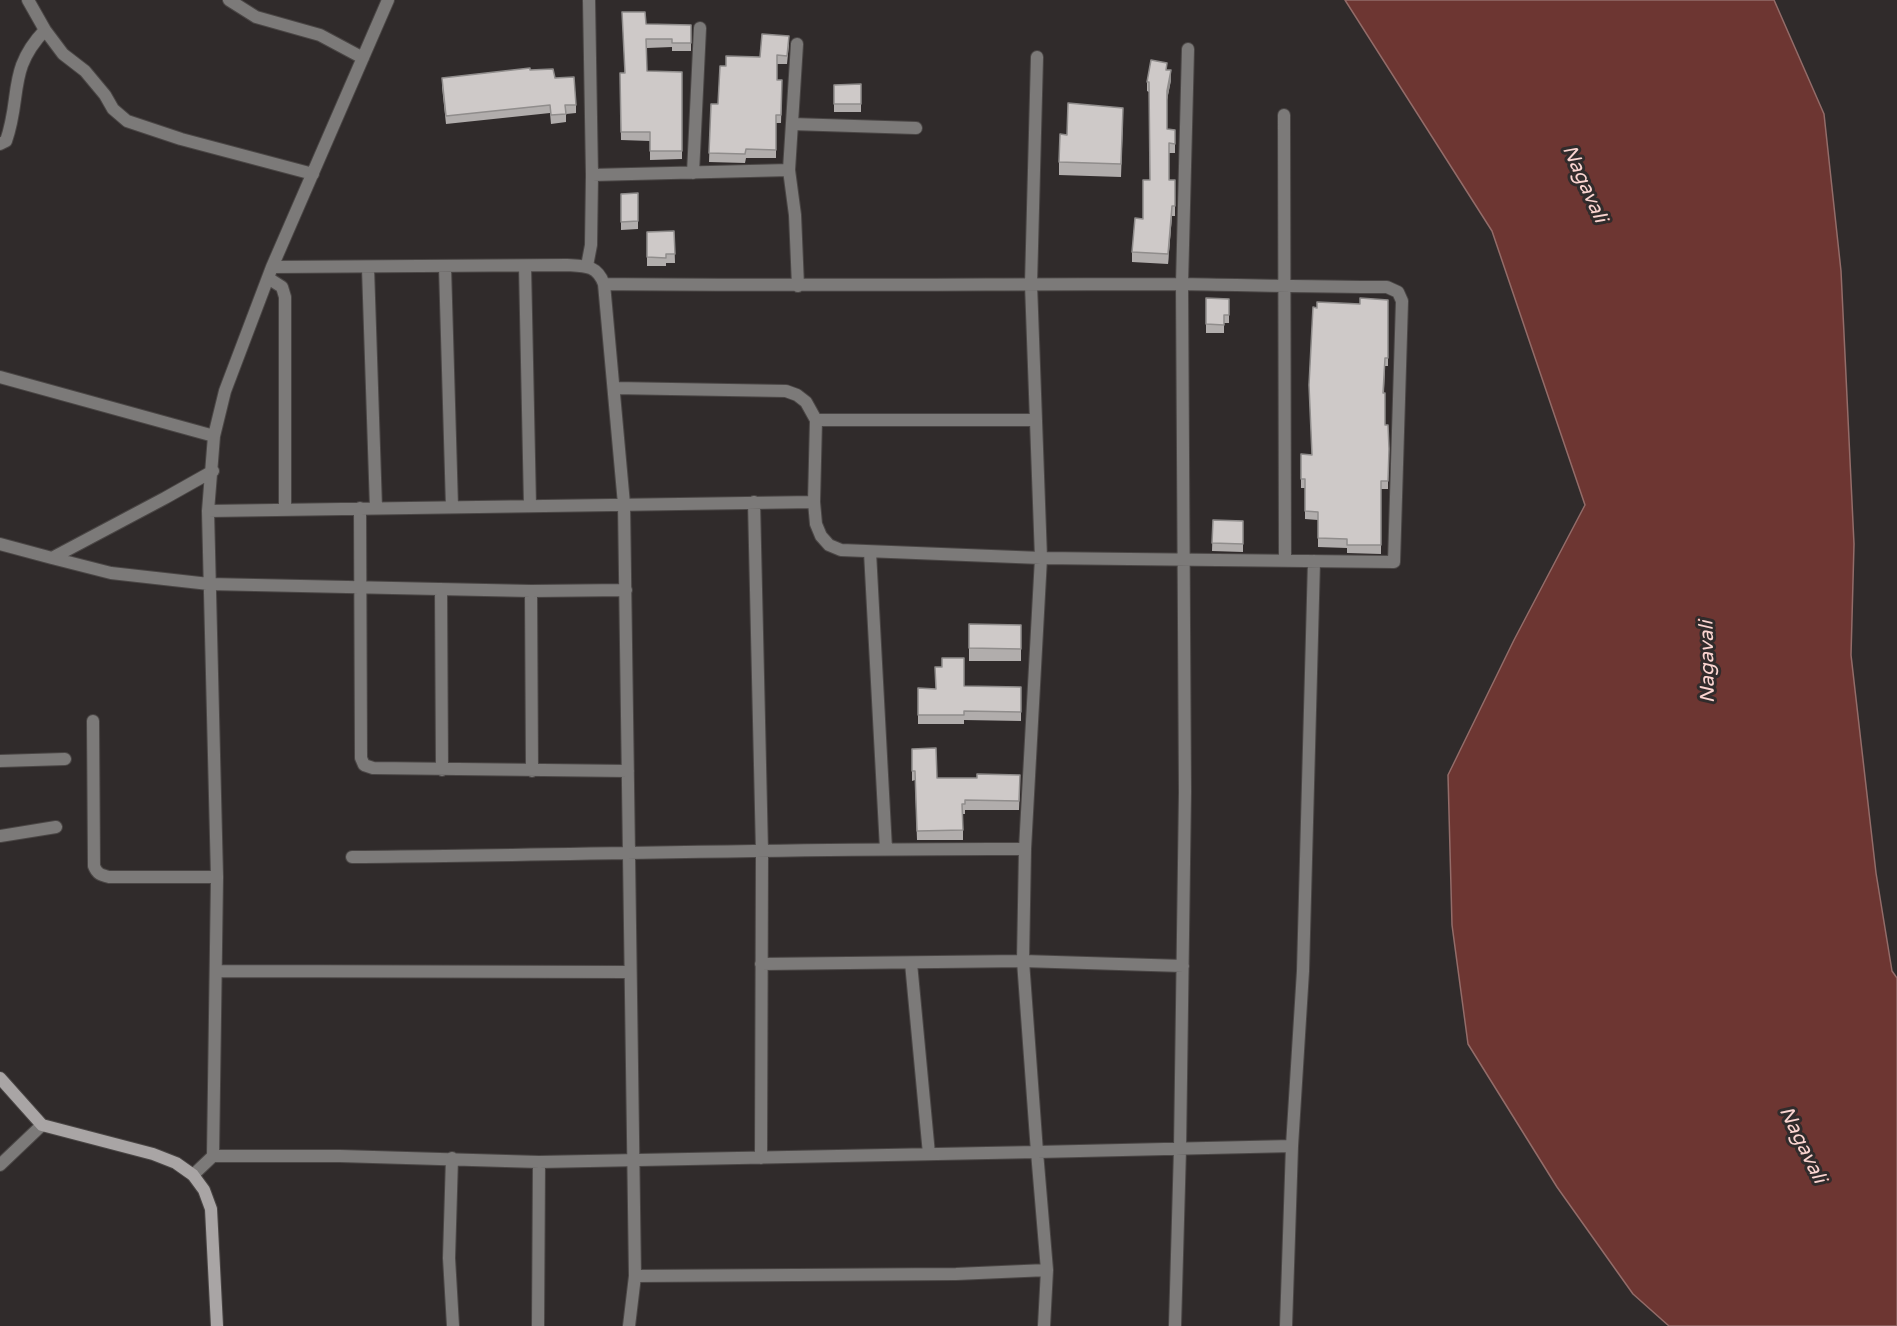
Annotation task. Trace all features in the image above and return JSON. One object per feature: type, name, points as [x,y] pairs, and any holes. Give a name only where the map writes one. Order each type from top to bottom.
[{"type":"main road","points":[[0,1078],[42,1125],[153,1154],[176,1163],[193,1174],[204,1190],[211,1209],[217,1326]]},
{"type":"street","points":[[28,0],[45,30],[63,54],[85,71],[113,109],[127,121],[181,139],[313,174]]},
{"type":"street","points":[[229,0],[256,17],[320,35],[363,58]]},
{"type":"street","points":[[213,1156],[217,877],[208,511],[214,436],[225,391],[270,272],[388,0]]},
{"type":"street","points":[[587,267],[591,245],[592,175],[589,0]]},
{"type":"street","points":[[693,173],[700,28]]},
{"type":"street","points":[[0,144],[6,141],[9,131],[17,75],[31,45],[45,30]]},
{"type":"street","points":[[797,44],[789,170],[795,215],[798,286]]},
{"type":"street","points":[[1174,1326],[1180,1149],[1185,792],[1182,284],[1188,49]]},
{"type":"street","points":[[1037,57],[1031,284],[1041,558],[1025,849],[1023,961],[1047,1270],[1044,1326]]},
{"type":"street","points":[[1284,115],[1285,561]]},
{"type":"street","points":[[792,124],[916,128]]},
{"type":"street","points":[[592,175],[789,170]]},
{"type":"street","points":[[525,266],[530,506]]},
{"type":"street","points":[[445,267],[452,507]]},
{"type":"street","points":[[270,272],[368,268],[587,267],[595,270],[604,284],[624,504],[635,1276],[629,1326]]},
{"type":"street","points":[[368,268],[376,508]]},
{"type":"street","points":[[270,272],[282,287],[285,297],[285,509]]},
{"type":"street","points":[[604,284],[1387,286],[1398,292],[1402,301],[1394,562],[1041,558],[841,550],[829,544],[821,536],[816,524],[814,502],[816,420],[806,402],[797,395],[786,391],[614,388]]},
{"type":"street","points":[[0,376],[214,436]]},
{"type":"street","points":[[816,420],[1036,420]]},
{"type":"street","points":[[51,558],[213,471]]},
{"type":"street","points":[[754,502],[762,852],[761,1158]]},
{"type":"street","points":[[208,511],[814,502]]},
{"type":"street","points":[[360,508],[361,758],[364,765],[373,768],[442,770],[628,771]]},
{"type":"street","points":[[0,544],[111,573],[209,584],[531,591],[626,590]]},
{"type":"street","points":[[870,552],[886,849]]},
{"type":"street","points":[[1286,1326],[1292,1146],[1303,971],[1314,561]]},
{"type":"street","points":[[441,589],[442,770]]},
{"type":"street","points":[[531,591],[532,771]]},
{"type":"street","points":[[93,721],[94,866],[96,872],[110,877],[217,877]]},
{"type":"street","points":[[0,761],[65,759]]},
{"type":"street","points":[[0,836],[56,827]]},
{"type":"street","points":[[352,857],[1025,849]]},
{"type":"street","points":[[761,964],[1023,961],[1183,966]]},
{"type":"street","points":[[911,963],[928,1154]]},
{"type":"street","points":[[216,971],[630,972]]},
{"type":"street","points":[[0,1165],[42,1125]]},
{"type":"street","points":[[193,1174],[213,1156],[452,1158],[539,1162],[1292,1146]]},
{"type":"street","points":[[452,1158],[449,1258],[453,1326]]},
{"type":"street","points":[[538,1326],[539,1162]]},
{"type":"street","points":[[635,1276],[956,1274],[1047,1270]]},
{"type":"water","name":"Nagavali","points":[[1345,0],[1774,0],[1824,114],[1841,271],[1854,544],[1851,655],[1876,873],[1892,971],[1897,978],[1897,1326],[1669,1326],[1633,1294],[1557,1187],[1468,1044],[1452,925],[1448,775],[1514,640],[1585,505],[1492,231]]},
{"type":"building","points":[[622,12],[645,12],[646,24],[691,25],[691,43],[672,43],[672,39],[646,39],[647,71],[682,72],[682,151],[650,151],[650,132],[621,132],[620,73],[625,73]]},
{"type":"building","points":[[762,34],[789,36],[787,56],[777,55],[777,80],[782,80],[781,115],[776,115],[776,150],[746,149],[745,154],[709,153],[711,104],[718,104],[720,66],[726,66],[726,56],[760,57]]},
{"type":"building","points":[[1151,60],[1167,63],[1166,70],[1171,70],[1167,91],[1167,129],[1175,130],[1175,144],[1169,143],[1169,180],[1175,180],[1175,206],[1172,206],[1168,254],[1132,252],[1135,218],[1143,219],[1143,180],[1150,180],[1149,82],[1147,82]]},
{"type":"building","points":[[530,68],[530,70],[553,69],[555,78],[574,77],[576,105],[565,105],[566,114],[551,115],[550,105],[446,116],[442,78]]},
{"type":"building","points":[[861,84],[861,104],[834,104],[834,85]]},
{"type":"building","points":[[1068,103],[1123,108],[1121,164],[1059,162],[1060,134],[1067,135]]},
{"type":"building","points":[[638,193],[638,221],[621,222],[621,194]]},
{"type":"building","points":[[674,231],[675,254],[666,254],[666,258],[647,257],[647,232]]},
{"type":"building","points":[[1206,298],[1229,299],[1229,315],[1224,315],[1224,325],[1206,324]]},
{"type":"building","points":[[1360,298],[1388,300],[1388,358],[1385,358],[1383,393],[1385,393],[1385,425],[1388,425],[1389,449],[1388,481],[1381,481],[1381,545],[1347,545],[1347,539],[1318,538],[1318,512],[1305,511],[1305,479],[1301,479],[1301,454],[1312,455],[1309,385],[1313,307],[1317,308],[1317,302],[1360,304]]},
{"type":"building","points":[[1213,520],[1243,521],[1243,544],[1212,543]]},
{"type":"building","points":[[969,624],[1021,625],[1021,649],[969,648]]},
{"type":"building","points":[[942,658],[964,658],[964,686],[1021,687],[1021,712],[964,711],[964,715],[918,715],[918,688],[936,689],[935,667],[942,667]]},
{"type":"building","points":[[936,748],[937,778],[977,778],[977,774],[1020,775],[1019,801],[965,800],[965,804],[962,804],[963,830],[917,831],[912,749]]}]
